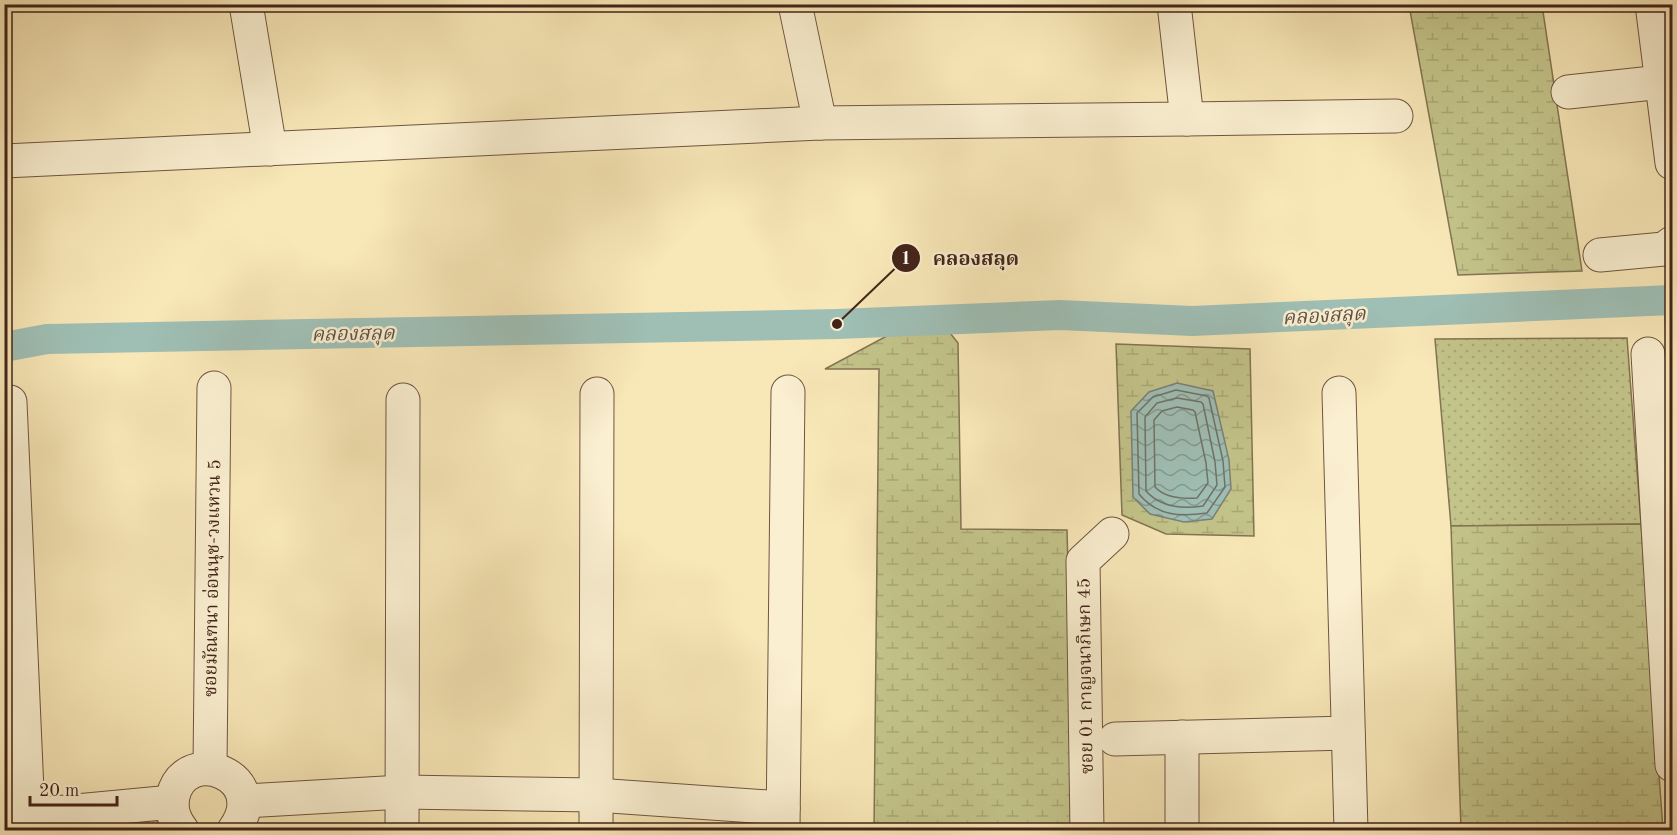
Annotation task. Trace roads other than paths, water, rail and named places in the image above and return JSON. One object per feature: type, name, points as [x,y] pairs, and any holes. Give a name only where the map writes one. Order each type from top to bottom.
[{"type":"street","points":[[246,4],[270,148]]},
{"type":"street","points":[[795,4],[820,123]]},
{"type":"street","points":[[1174,4],[1187,119]]},
{"type":"street","points":[[1652,4],[1672,163]]},
{"type":"street","points":[[1568,92],[1662,82]]},
{"type":"street","points":[[4,161],[820,123],[1395,116]]},
{"type":"street","points":[[1600,255],[1664,249],[1672,243]]},
{"type":"street","points":[[1648,354],[1672,765]]},
{"type":"street","name":"ซอยมัณฑนา อ่อนนุช-วงแหวน 5","points":[[210,768],[214,388]]},
{"type":"street","points":[[10,402],[16,815],[67,821],[177,816],[180,782],[188,774],[210,768],[229,775],[241,791],[239,816],[402,792],[596,795],[783,819],[788,392]]},
{"type":"street","points":[[1339,393],[1351,831]]},
{"type":"street","points":[[596,831],[597,394]]},
{"type":"street","points":[[402,831],[403,400]]},
{"type":"street","name":"ซอย 01 กาญจนาภิเษก 45","points":[[1086,831],[1083,561],[1112,534]]},
{"type":"street","points":[[1115,739],[1348,733]]},
{"type":"street","points":[[1182,737],[1182,831]]},
{"type":"water","points":[[1177,383],[1213,391],[1229,460],[1231,489],[1212,519],[1184,522],[1150,514],[1133,497],[1131,411],[1149,392]]},
{"type":"waterway","name":"คลองสลุด","points":[[4,347],[47,339],[837,324],[1060,315],[1192,321],[1672,300]]},
{"type":"place","name":"คลองสลุด","points":[[837,324]]}]
